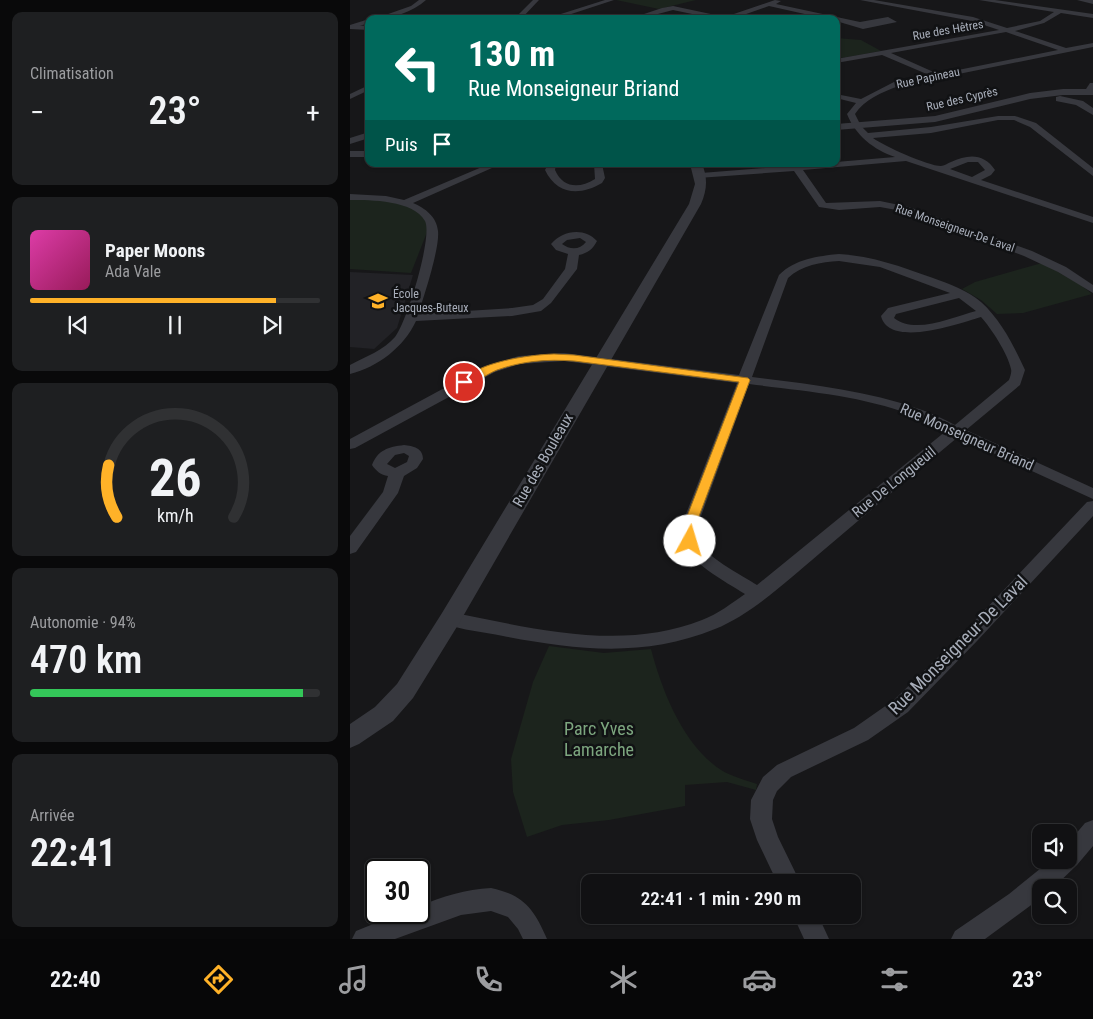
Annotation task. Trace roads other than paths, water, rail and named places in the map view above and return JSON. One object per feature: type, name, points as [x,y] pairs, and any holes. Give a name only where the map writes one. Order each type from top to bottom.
[{"type":"street","points":[[389,15],[413,7],[423,0]]},
{"type":"street","points":[[521,15],[536,0]]},
{"type":"street","points":[[561,15],[611,0]]},
{"type":"street","points":[[736,15],[782,0]]},
{"type":"street","points":[[862,0],[965,17],[1009,30],[1066,51]]},
{"type":"street","points":[[982,0],[1093,16]]},
{"type":"street","points":[[1018,5],[1027,0]]},
{"type":"street","points":[[1080,0],[1093,2]]},
{"type":"street","points":[[768,4],[819,15]]},
{"type":"street","points":[[646,15],[671,8],[705,15]]},
{"type":"street","points":[[903,13],[913,8]]},
{"type":"street","name":"Rue des Hêtres","points":[[840,60],[1009,30],[1042,22],[1060,11]]},
{"type":"street","points":[[840,20],[860,24],[854,25],[863,27],[894,22],[888,19],[896,17]]},
{"type":"street","points":[[350,27],[365,22]]},
{"type":"street","points":[[350,27],[365,28]]},
{"type":"street","name":"Rue Papineau","points":[[856,125],[851,113],[864,102],[893,85],[1093,44]]},
{"type":"street","points":[[884,53],[938,76]]},
{"type":"street","points":[[350,98],[365,89]]},
{"type":"street","points":[[1091,90],[1093,107]]},
{"type":"street","name":"Rue des Cyprès","points":[[840,127],[943,118],[1018,98],[1091,90]]},
{"type":"street","points":[[840,97],[864,102]]},
{"type":"street","points":[[350,98],[362,100]]},
{"type":"street","points":[[1018,98],[1066,100],[1081,104],[1093,112]]},
{"type":"street","points":[[866,136],[932,130],[998,118],[1015,118],[1031,124],[1093,173]]},
{"type":"street","points":[[856,125],[866,136],[881,147],[907,158],[1091,218]]},
{"type":"street","points":[[350,141],[365,135]]},
{"type":"street","points":[[350,154],[365,154]]},
{"type":"street","points":[[840,164],[907,158]]},
{"type":"street","points":[[941,170],[964,159],[980,160],[988,166],[990,171],[973,180]]},
{"type":"street","points":[[406,203],[489,167]]},
{"type":"street","points":[[551,167],[550,170],[557,181],[562,186],[572,188],[589,186],[599,181],[598,167]]},
{"type":"street","points":[[699,170],[808,167]]},
{"type":"street","name":"Rue Monseigneur-De Laval","points":[[797,168],[823,205],[876,204],[902,208],[1025,252],[1076,277],[1093,290]]},
{"type":"street","name":"Rue des Bouleaux","points":[[350,737],[369,726],[396,702],[450,619],[695,204],[700,192],[699,170]]},
{"type":"street","points":[[350,197],[381,198],[406,203],[420,211],[433,228],[411,318],[406,330],[398,341],[380,354],[350,370]]},
{"type":"street","points":[[411,318],[512,312],[537,308],[547,301],[570,270],[574,253]]},
{"type":"street","name":"Rue De Longueuil","points":[[450,619],[566,640],[609,643],[633,642],[673,636],[700,628],[732,612],[758,594],[1012,384],[1017,376],[1016,363],[984,312],[973,302],[960,294],[889,265],[869,260],[831,258],[801,265],[789,271],[781,281],[692,519],[689,534],[693,546],[702,556],[758,594]]},
{"type":"street","points":[[1076,277],[1088,273]]},
{"type":"street","points":[[960,294],[897,309],[889,313],[888,320],[901,328],[914,329],[984,312]]},
{"type":"street","name":"Rue Monseigneur Briand","points":[[350,445],[499,365],[542,357],[574,358],[833,391],[870,399],[907,409],[957,430],[1093,494]]},
{"type":"street","points":[[350,548],[391,490],[397,473]]},
{"type":"street","name":"Rue Monseigneur-De Laval","points":[[785,874],[768,840],[761,819],[762,800],[770,784],[784,770],[861,734],[901,706],[971,636],[1093,506]]},
{"type":"street","points":[[1077,849],[1093,830]]},
{"type":"street","points":[[963,939],[1005,912],[1056,869]]},
{"type":"street","points":[[364,939],[456,904],[490,898],[503,901],[517,909],[528,923],[535,939]]},
{"type":"street","points":[[810,924],[817,939]]},
{"type":"place","name":"École Jacques-Buteux","points":[[378,301]]},
{"type":"park label","name":"Parc Yves Lamarche","points":[[599,740]]}]
